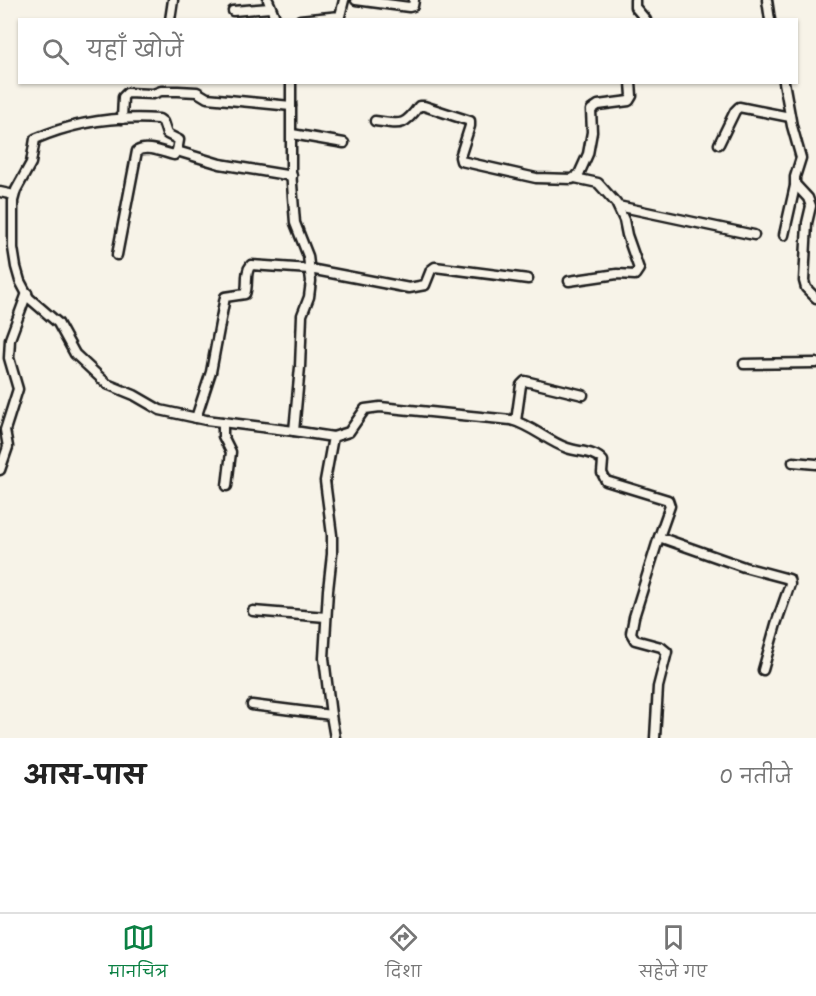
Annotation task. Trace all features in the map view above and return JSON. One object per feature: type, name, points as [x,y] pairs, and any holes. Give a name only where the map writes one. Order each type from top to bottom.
[{"type":"street","points":[[170,18],[173,0]]},
{"type":"street","points":[[340,18],[344,0]]},
{"type":"street","points":[[356,0],[409,7],[413,6],[414,0]]},
{"type":"street","points":[[635,0],[635,7],[644,18]]},
{"type":"street","points":[[767,0],[770,18]]},
{"type":"street","points":[[232,11],[269,4],[275,18]]},
{"type":"street","points":[[291,84],[295,223],[310,268],[310,291],[301,324],[300,367],[294,430]]},
{"type":"street","points":[[575,178],[584,165],[591,143],[591,110],[598,105],[629,100],[632,96],[631,84]]},
{"type":"street","points":[[784,84],[801,158],[784,235]]},
{"type":"street","points":[[122,119],[123,97],[128,93],[197,92],[207,98],[291,106]]},
{"type":"street","points":[[375,121],[402,123],[410,118],[419,106],[424,106],[470,121],[460,157],[461,161],[536,178],[575,178],[598,183],[618,206],[638,264],[638,272],[635,275],[617,274],[569,281]]},
{"type":"street","points":[[719,144],[739,107],[790,117]]},
{"type":"street","points":[[117,255],[138,149],[157,150],[174,155],[177,151],[179,140],[167,134],[162,120],[122,119],[86,122],[37,138],[31,163],[14,195],[13,248],[16,267],[27,293],[58,323],[75,354],[107,384],[134,395],[160,410],[196,418],[333,437],[349,432],[354,428],[361,412],[371,407],[516,422],[566,447],[601,457],[603,460],[602,473],[606,481],[668,500],[670,506],[637,606],[631,633],[635,640],[661,647],[667,652],[658,687],[655,738]]},
{"type":"street","points":[[292,134],[344,144]]},
{"type":"street","points":[[177,151],[220,164],[292,176]]},
{"type":"street","points":[[795,186],[810,203],[804,281],[806,288],[816,298]]},
{"type":"street","points":[[0,192],[14,195]]},
{"type":"street","points":[[618,206],[754,235]]},
{"type":"street","points":[[196,418],[211,372],[225,297],[244,294],[247,289],[247,271],[251,266],[310,268],[409,288],[425,285],[431,270],[435,267],[528,279]]},
{"type":"street","points":[[0,470],[8,447],[3,434],[18,389],[9,358],[10,339],[27,293]]},
{"type":"street","points":[[744,364],[816,363]]},
{"type":"street","points":[[516,422],[521,385],[525,381],[583,395]]},
{"type":"street","points":[[223,422],[223,436],[231,452],[227,486]]},
{"type":"street","points":[[333,437],[325,481],[332,535],[332,554],[324,658],[336,738]]},
{"type":"street","points":[[793,462],[816,464]]},
{"type":"street","points":[[659,537],[744,567],[789,579],[790,584],[763,670]]},
{"type":"street","points":[[252,611],[326,617]]},
{"type":"street","points":[[252,705],[331,716]]}]
